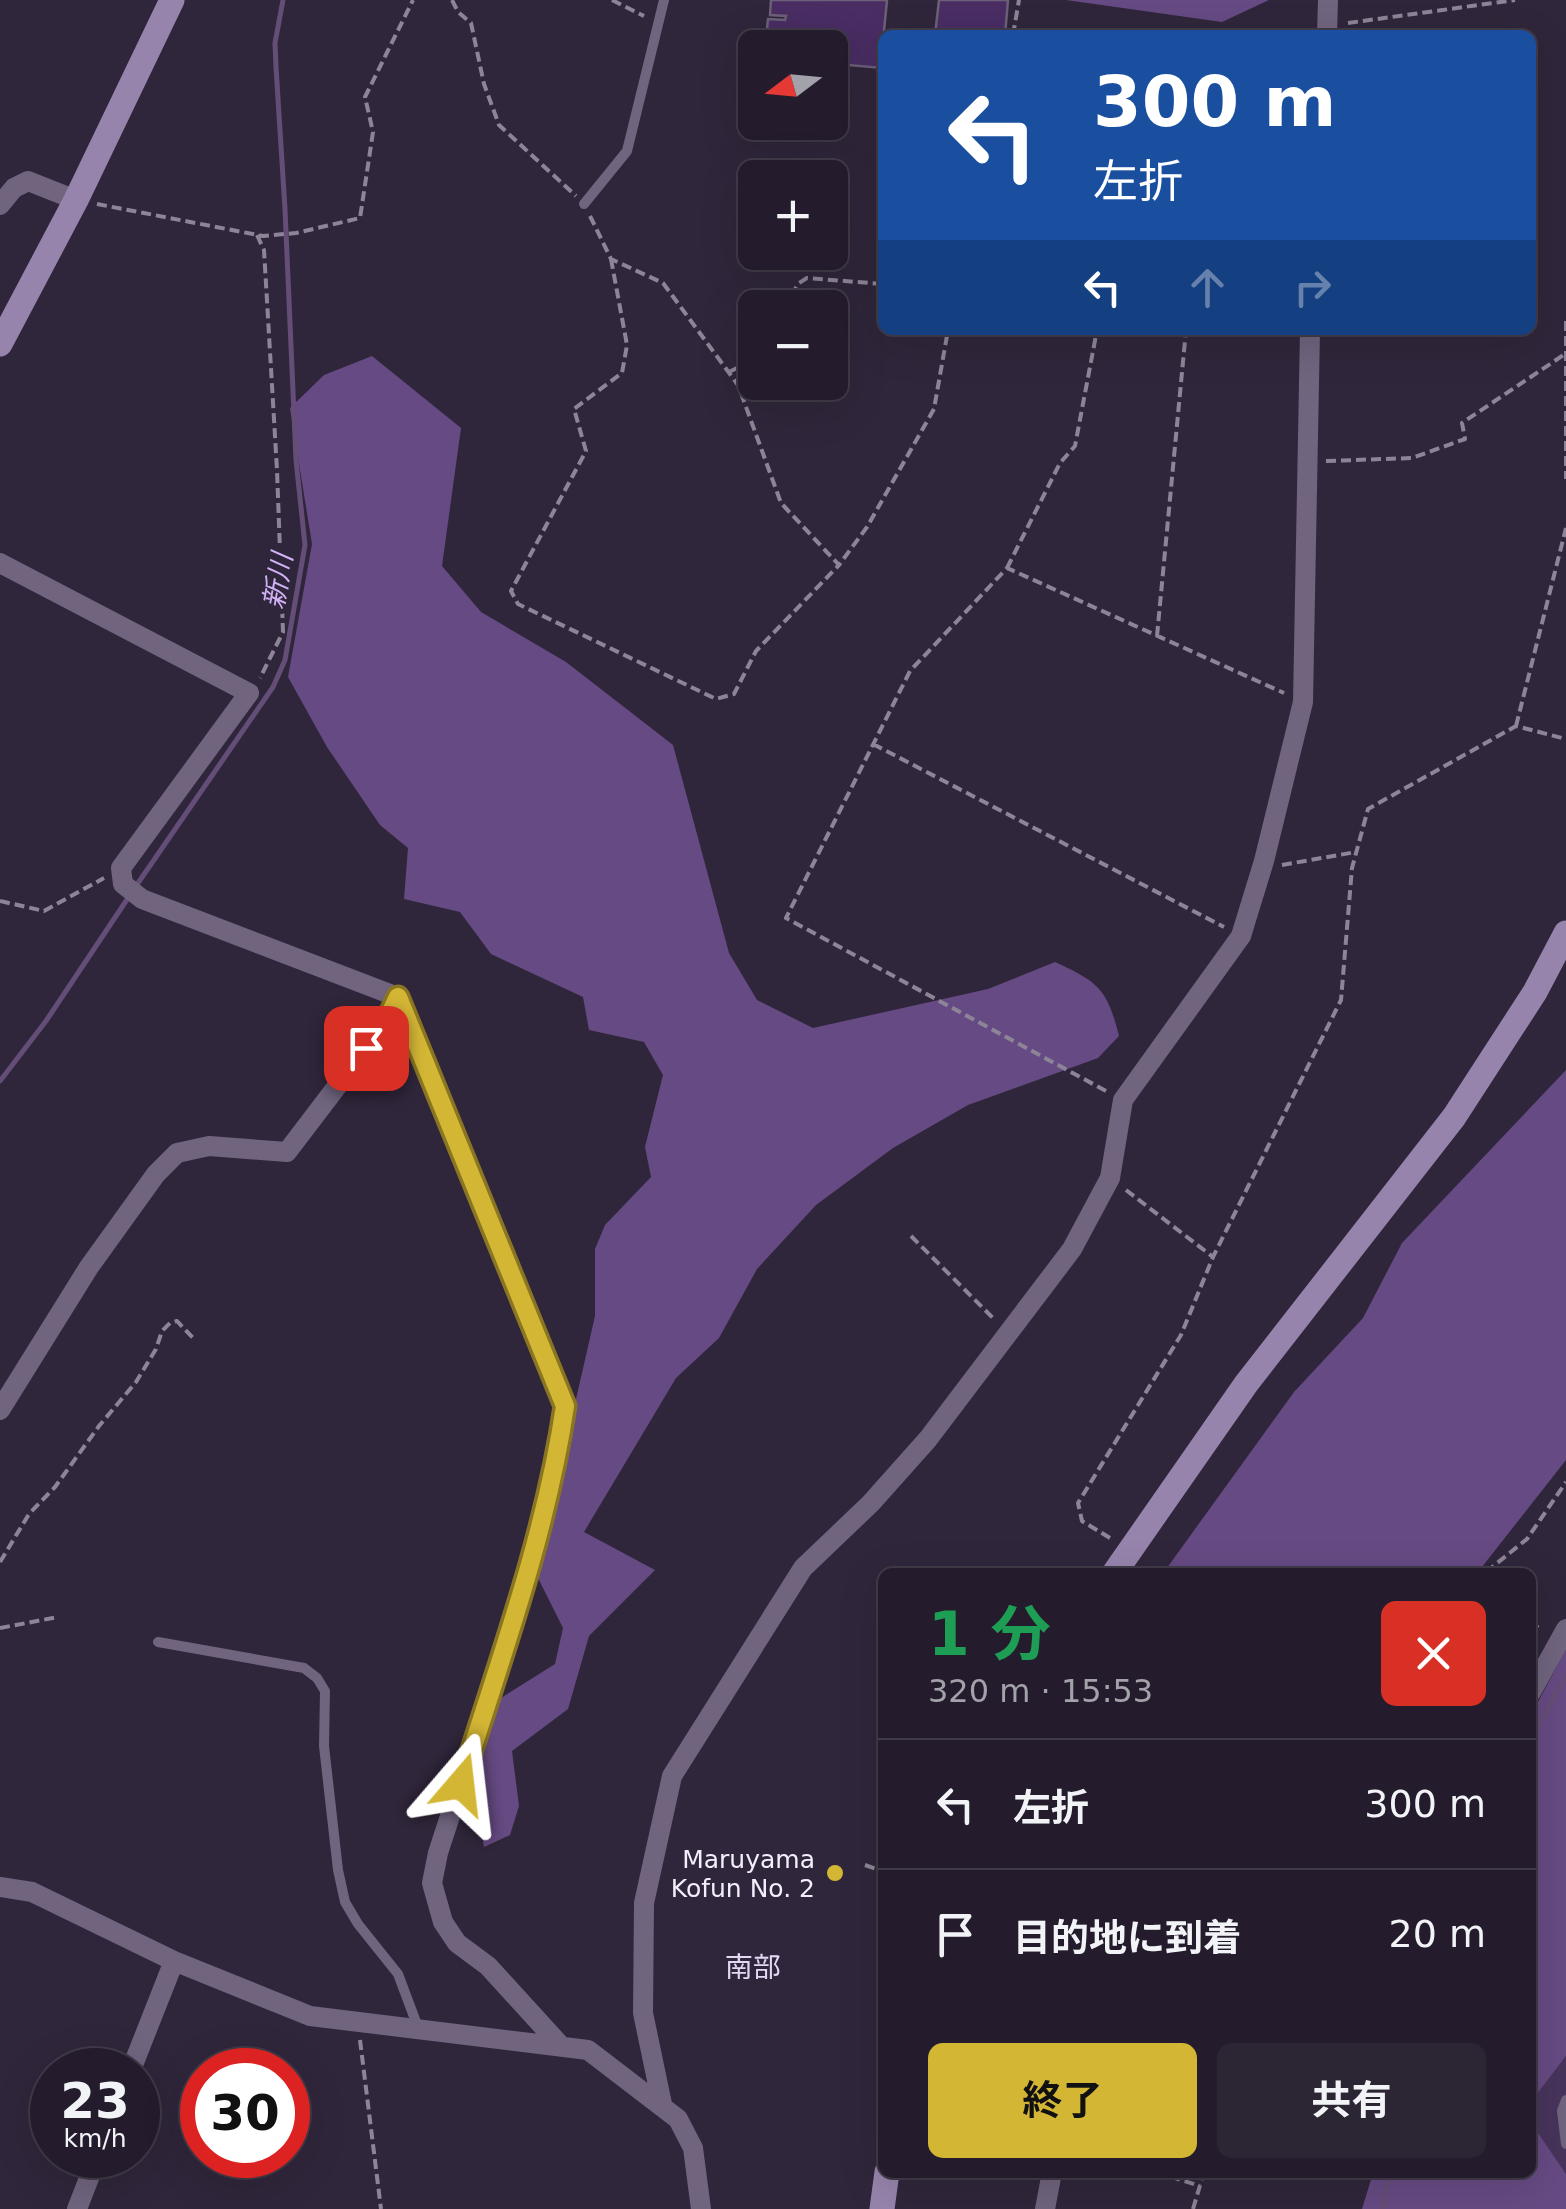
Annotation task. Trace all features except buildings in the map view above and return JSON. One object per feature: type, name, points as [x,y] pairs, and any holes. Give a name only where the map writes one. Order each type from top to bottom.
[{"type":"street","points":[[0,344],[76,200],[172,0]]},
{"type":"street","points":[[1328,0],[1328,30]]},
{"type":"street","points":[[0,205],[14,188],[28,182],[76,200]]},
{"type":"street","points":[[662,2104],[642,2013],[644,1903],[672,1776],[802,1568],[871,1503],[928,1439],[1072,1249],[1110,1178],[1123,1100],[1241,936],[1262,869],[1303,702],[1310,335]]},
{"type":"street","points":[[0,563],[249,694],[122,876],[142,899],[398,997],[565,1406],[558,1456],[508,1638],[438,1852],[432,1882],[443,1922],[457,1943],[488,1966],[561,2046]]},
{"type":"street","points":[[1118,1568],[1246,1384],[1454,1118],[1535,992],[1566,933]]},
{"type":"street","points":[[0,1410],[89,1266],[156,1174],[177,1154],[210,1146],[287,1152],[386,1022],[398,997]]},
{"type":"street","points":[[1536,1683],[1566,1629]]},
{"type":"street","points":[[0,1886],[32,1892],[174,1962],[310,2016],[588,2050],[678,2119],[693,2148],[701,2209]]},
{"type":"street","points":[[141,2048],[174,1962]]},
{"type":"street","points":[[77,2209],[89,2178]]},
{"type":"street","points":[[882,2209],[886,2178]]},
{"type":"street","points":[[1045,2209],[1051,2178]]},
{"type":"lane","points":[[584,204],[628,150],[664,0]]},
{"type":"lane","points":[[158,1642],[304,1668],[317,1678],[325,1691],[324,1746],[338,1870],[346,1902],[358,1924],[398,1974],[420,2031]]},
{"type":"lane","points":[[1566,2100],[1562,2112],[1566,2144]]},
{"type":"path","points":[[76,200],[260,235],[296,233],[360,218],[373,132],[365,97],[414,0]]},
{"type":"path","points":[[452,0],[458,12],[471,22],[484,84],[499,124],[584,204],[612,260],[627,345],[622,373],[574,409],[586,451],[511,591],[518,604],[716,699],[734,694],[756,651],[839,565],[867,527],[934,410],[947,335]]},
{"type":"path","points":[[612,0],[657,22]]},
{"type":"path","points":[[1014,30],[1019,0]]},
{"type":"path","points":[[1328,30],[1516,0]]},
{"type":"path","points":[[249,694],[265,671],[282,632],[277,470],[260,235]]},
{"type":"path","points":[[612,260],[663,282],[738,385],[781,504],[839,565]]},
{"type":"path","points":[[794,290],[807,278],[878,284]]},
{"type":"path","points":[[1566,321],[1566,479]]},
{"type":"path","points":[[1096,335],[1075,446],[1060,463],[1007,568],[910,671],[786,918],[1123,1100]]},
{"type":"path","points":[[1157,636],[1186,335]]},
{"type":"path","points":[[1306,462],[1412,458],[1465,439],[1462,423],[1565,354]]},
{"type":"path","points":[[729,372],[738,368]]},
{"type":"path","points":[[1516,726],[1566,528]]},
{"type":"path","points":[[1007,568],[1303,702]]},
{"type":"path","points":[[1129,1550],[1082,1521],[1078,1503],[1181,1335],[1213,1257],[1341,1000],[1356,852],[1368,809],[1516,726],[1566,740]]},
{"type":"path","points":[[871,743],[1241,936]]},
{"type":"path","points":[[1262,869],[1356,852]]},
{"type":"path","points":[[0,902],[44,911],[122,876]]},
{"type":"path","points":[[1110,1178],[1213,1257]]},
{"type":"path","points":[[911,1236],[1009,1334]]},
{"type":"path","points":[[0,1562],[30,1514],[136,1382],[162,1332],[170,1323],[177,1322],[193,1338]]},
{"type":"path","points":[[1491,1568],[1527,1539],[1565,1484]]},
{"type":"path","points":[[0,1628],[58,1617]]},
{"type":"path","points":[[864,1865],[878,1870]]},
{"type":"path","points":[[358,2023],[381,2209]]},
{"type":"path","points":[[1175,2178],[1200,2186]]},
{"type":"path","points":[[1193,2209],[1202,2178]]},
{"type":"shaded area","points":[[1066,0],[1269,0],[1222,22]]},
{"type":"shaded area","points":[[372,356],[461,428],[442,566],[481,612],[566,662],[673,745],[729,953],[757,1000],[813,1028],[988,989],[1055,962],[1099,989],[1110,1007],[1119,1036],[1098,1058],[968,1105],[893,1148],[816,1205],[757,1269],[719,1338],[676,1378],[584,1532],[655,1570],[589,1636],[568,1709],[512,1751],[519,1806],[510,1835],[484,1847],[473,1784],[501,1698],[555,1664],[563,1628],[536,1574],[595,1316],[595,1249],[605,1225],[651,1177],[645,1147],[663,1075],[644,1042],[589,1030],[583,997],[491,954],[460,912],[404,899],[408,848],[380,825],[327,747],[288,677],[312,544],[290,408],[324,375]]},
{"type":"shaded area","points":[[1566,1070],[1566,1460],[1481,1568],[1167,1568],[1294,1392],[1363,1318],[1402,1243]]},
{"type":"shaded area","points":[[1566,1649],[1566,2056],[1537,2094],[1536,2130],[1536,1706]]},
{"type":"shaded area","points":[[1566,2056],[1566,2174],[1536,2131],[1537,2094]]},
{"type":"shaded area","points":[[1536,2130],[1566,2174],[1566,2209],[1362,2209],[1371,2178],[1536,2178]]},
{"type":"waterway","name":"新川","points":[[136,886],[273,687],[285,660],[305,545],[296,460],[275,43],[283,0]]},
{"type":"waterway","name":"新川","points":[[0,1081],[46,1021],[130,895]]},
{"type":"waterway","points":[[1536,1731],[1566,1675]]},
{"type":"waterway","points":[[1382,2209],[1389,2178]]},
{"type":"place","name":"Maruyama Kofun No. 2","points":[[835,1873]]},
{"type":"district","name":"南部","points":[[753,1967]]},
{"type":"route","points":[[366,1048],[386,1022],[398,997],[565,1406],[558,1456],[508,1638],[461,1784]]}]
